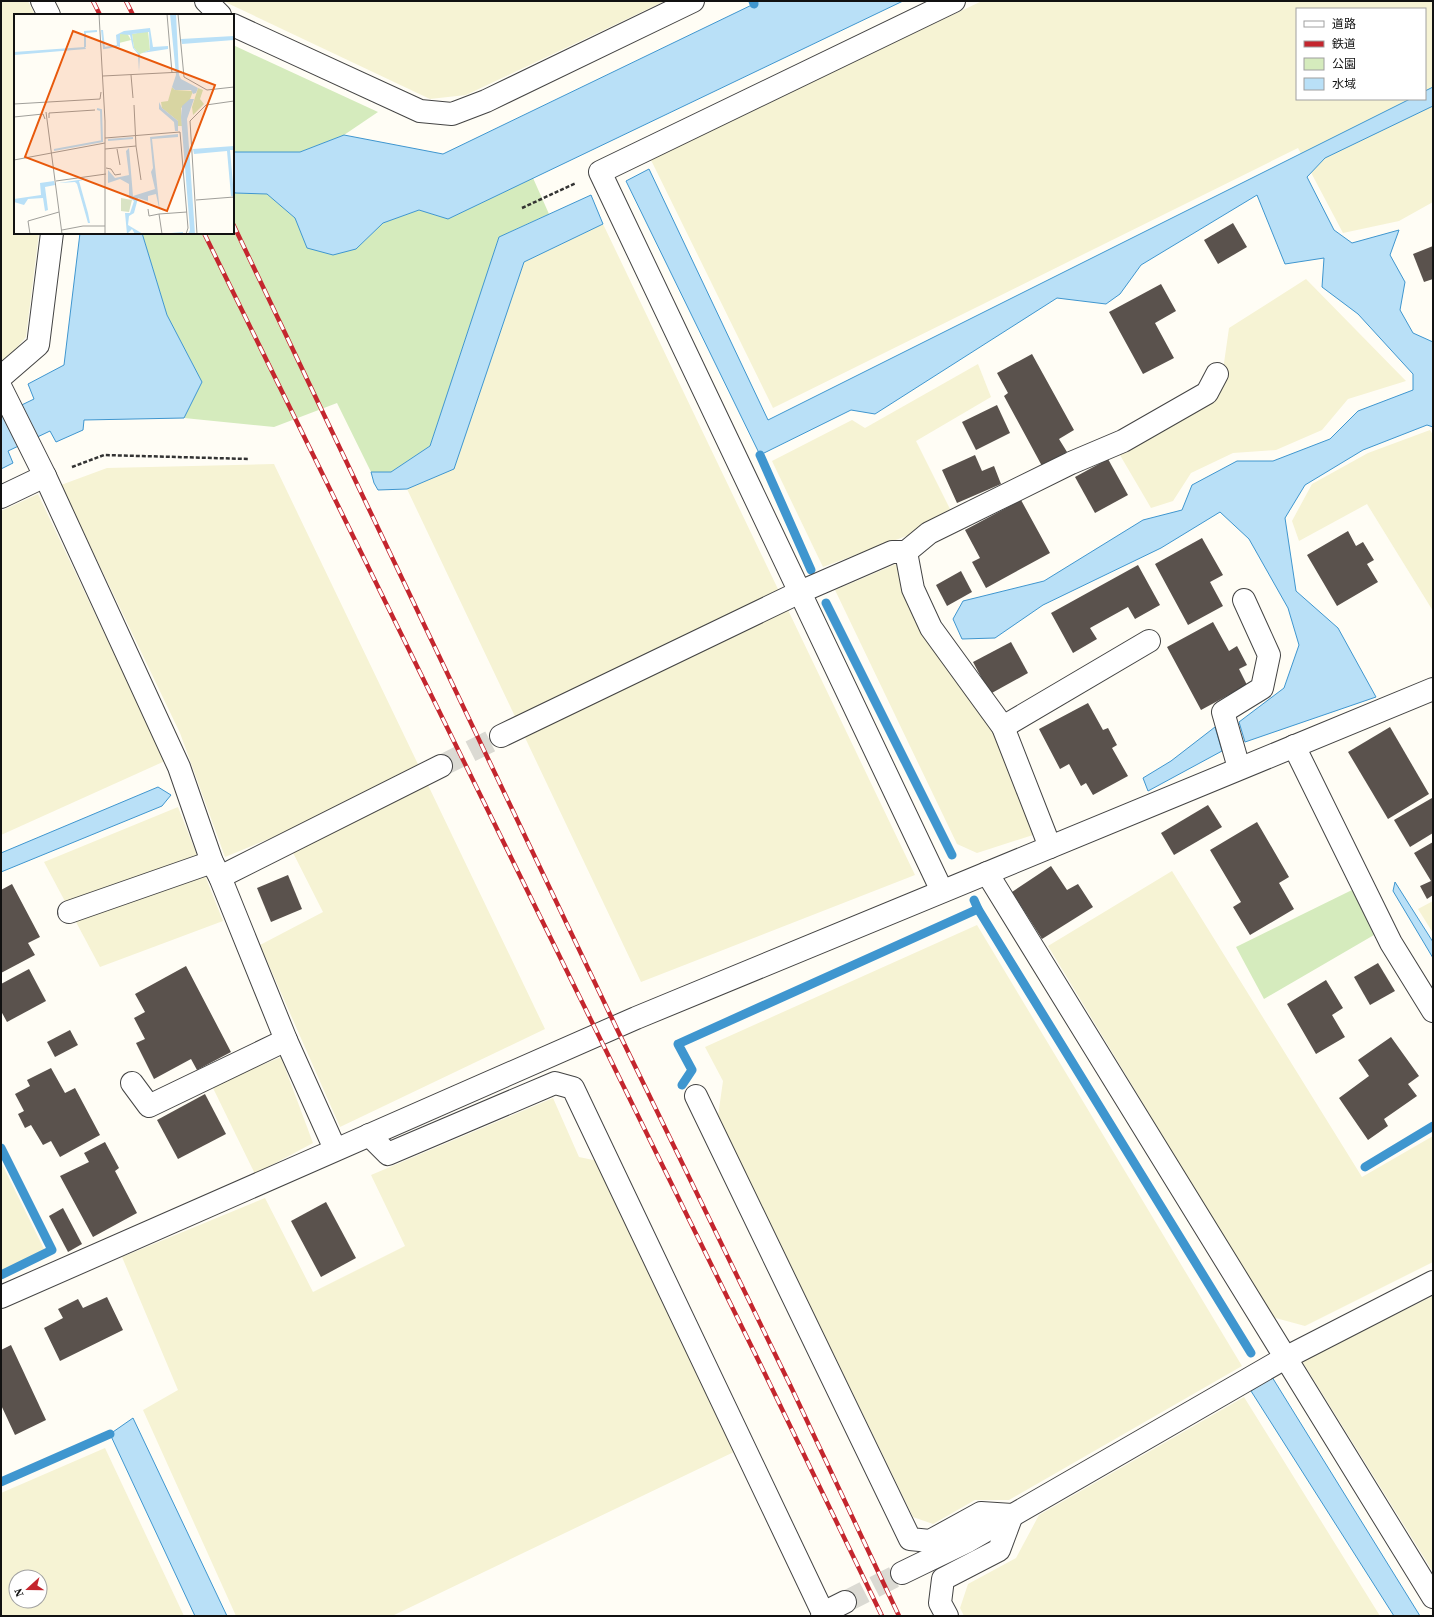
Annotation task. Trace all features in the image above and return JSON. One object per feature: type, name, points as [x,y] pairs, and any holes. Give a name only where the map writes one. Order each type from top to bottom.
[{"type":"street","points":[[42,1],[48,14]]},
{"type":"street","points":[[206,1],[219,14]]},
{"type":"street","points":[[234,25],[420,111],[452,114],[486,101],[693,1]]},
{"type":"street","points":[[942,891],[600,172],[954,1]]},
{"type":"street","points":[[1,377],[38,345],[52,234]]},
{"type":"street","points":[[501,736],[800,592],[892,552],[906,552],[929,533],[1071,463],[1130,437],[1207,393],[1217,374]]},
{"type":"street","points":[[4,394],[45,476],[179,767],[216,869],[286,1040],[335,1149]]},
{"type":"street","points":[[1,497],[45,476]]},
{"type":"street","points":[[906,552],[913,589],[931,628],[1003,727],[1050,847]]},
{"type":"street","points":[[1239,768],[1223,712],[1262,688],[1269,655],[1244,600]]},
{"type":"street","points":[[1003,727],[1149,642]]},
{"type":"street","points":[[1,1297],[636,1018],[1433,689]]},
{"type":"street","points":[[1294,746],[1391,943],[1433,1011]]},
{"type":"street","points":[[69,912],[216,869],[440,766]]},
{"type":"street","points":[[987,873],[1433,1597]]},
{"type":"street","points":[[132,1083],[149,1106],[286,1040]]},
{"type":"street","points":[[369,1135],[388,1154],[555,1083],[573,1088],[823,1615],[845,1602]]},
{"type":"street","points":[[696,1096],[910,1539],[930,1541],[981,1513],[1012,1515]]},
{"type":"street","points":[[902,1573],[968,1541],[1286,1358],[1433,1282]]},
{"type":"street","points":[[947,1616],[940,1603],[943,1579],[999,1550],[1012,1515]]},
{"type":"path","points":[[522,208],[600,172]]},
{"type":"path","points":[[45,476],[104,454],[249,459]]},
{"type":"shaded area","points":[[1,1],[28,1],[34,14],[14,14],[14,234],[39,234],[26,337],[7,359],[1,362]]},
{"type":"shaded area","points":[[223,1],[665,1],[466,95],[430,99]]},
{"type":"shaded area","points":[[982,1],[1433,1],[1433,202],[1399,221],[1343,233],[1298,148],[773,408],[650,158]]},
{"type":"shaded area","points":[[603,224],[915,875],[641,982],[407,489],[454,469],[524,262]]},
{"type":"shaded area","points":[[1306,279],[1406,381],[1348,399],[1322,430],[1276,450],[1233,453],[1191,473],[1173,501],[1151,508],[1117,450],[1220,391],[1229,328]]},
{"type":"shaded area","points":[[978,364],[991,397],[916,441],[950,509],[909,535],[823,567],[772,461],[852,420],[865,428]]},
{"type":"shaded area","points":[[1430,430],[1433,435],[1433,611],[1367,504],[1299,541],[1292,521],[1312,484],[1368,453]]},
{"type":"shaded area","points":[[274,464],[545,1029],[340,1127],[260,945],[323,912],[283,833],[225,857],[180,733],[61,485],[107,468]]},
{"type":"shaded area","points":[[38,494],[165,761],[1,835],[1,511]]},
{"type":"shaded area","points":[[896,564],[925,636],[997,730],[1036,834],[977,853],[957,844],[835,590]]},
{"type":"shaded area","points":[[178,807],[223,921],[100,967],[44,862]]},
{"type":"shaded area","points":[[1172,871],[1362,1177],[1433,1136],[1433,1262],[1305,1326],[1272,1317],[1048,946]]},
{"type":"shaded area","points":[[1433,901],[1433,933],[1418,909]]},
{"type":"shaded area","points":[[977,925],[1242,1366],[1009,1500],[975,1500],[933,1524],[913,1517],[718,1116],[723,1081],[705,1047]]},
{"type":"shaded area","points":[[281,1057],[313,1143],[255,1174],[212,1086]]},
{"type":"shaded area","points":[[553,1098],[579,1157],[598,1161],[738,1450],[392,1616],[236,1616],[143,1410],[178,1390],[122,1257],[265,1198],[313,1292],[405,1246],[371,1175]]},
{"type":"shaded area","points":[[1,1162],[45,1251],[1,1271]]},
{"type":"shaded area","points":[[1433,1296],[1433,1572],[1302,1361]]},
{"type":"shaded area","points":[[1244,1397],[1380,1616],[964,1616],[960,1608],[968,1584],[1016,1558],[1039,1515]]},
{"type":"shaded area","points":[[105,1448],[184,1616],[1,1616],[1,1493]]},
{"type":"green space","points":[[234,45],[378,112],[344,135],[300,152],[234,152]]},
{"type":"green space","points":[[533,178],[549,214],[499,237],[430,446],[391,472],[371,472],[337,403],[274,427],[184,418],[202,382],[167,315],[142,234],[234,234],[234,193],[267,194],[295,218],[307,248],[356,249],[383,223],[419,210],[448,219]]},
{"type":"green space","points":[[1352,890],[1374,935],[1264,999],[1236,947]]},
{"type":"water","points":[[760,1],[903,1],[448,219],[419,210],[383,223],[356,249],[333,255],[307,248],[295,218],[267,194],[235,193],[234,190],[234,152],[300,152],[344,135],[443,154]]},
{"type":"water","points":[[1433,87],[1433,106],[1325,158],[1307,177],[1334,230],[1352,243],[1399,230],[1390,255],[1405,282],[1400,310],[1413,333],[1433,342],[1433,427],[1427,425],[1363,450],[1305,485],[1285,518],[1296,591],[1338,628],[1376,697],[1245,742],[1239,722],[1284,688],[1299,645],[1288,608],[1249,539],[1220,512],[1161,548],[1043,605],[995,638],[962,639],[953,619],[963,601],[1044,581],[1143,520],[1182,510],[1192,485],[1237,461],[1273,461],[1330,439],[1358,411],[1413,390],[1413,374],[1358,314],[1322,287],[1324,258],[1285,264],[1257,195],[1141,265],[1120,294],[1106,304],[1057,298],[875,414],[851,410],[760,455],[626,181],[649,169],[768,420],[1408,100],[1426,100],[1426,90]]},
{"type":"water","points":[[591,195],[603,224],[524,262],[454,469],[407,489],[378,490],[371,472],[391,472],[430,446],[499,237]]},
{"type":"water","points":[[80,234],[142,234],[167,315],[202,382],[184,418],[84,420],[83,430],[56,442],[50,431],[8,451],[13,463],[1,469],[1,415],[34,399],[28,384],[64,365]]},
{"type":"water","points":[[1215,727],[1222,751],[1148,791],[1143,778],[1171,761]]},
{"type":"water","points":[[158,787],[171,795],[162,806],[1,872],[1,853]]},
{"type":"water","points":[[1395,882],[1433,942],[1433,958],[1393,891]]},
{"type":"water","points":[[1272,1377],[1420,1616],[1394,1616],[1251,1391]]},
{"type":"water","points":[[133,1418],[227,1616],[195,1616],[110,1434]]},
{"type":"building","points":[[1233,223],[1247,247],[1218,264],[1204,240]]},
{"type":"building","points":[[1433,246],[1433,279],[1424,282],[1413,254]]},
{"type":"building","points":[[1161,284],[1176,311],[1155,323],[1174,358],[1143,374],[1109,312]]},
{"type":"building","points":[[1032,354],[1074,430],[1059,439],[1067,452],[1042,466],[1004,396],[1008,393],[997,373]]},
{"type":"building","points":[[997,405],[1010,433],[976,450],[962,422]]},
{"type":"building","points":[[975,455],[982,471],[994,466],[1001,484],[957,503],[942,470]]},
{"type":"building","points":[[1108,459],[1128,495],[1095,513],[1075,477]]},
{"type":"building","points":[[1021,500],[1050,553],[986,588],[972,562],[980,558],[965,530]]},
{"type":"building","points":[[1348,531],[1356,546],[1363,542],[1374,560],[1367,564],[1378,582],[1337,606],[1307,555]]},
{"type":"building","points":[[1202,538],[1223,575],[1210,582],[1223,606],[1188,625],[1155,564]]},
{"type":"building","points":[[1138,565],[1160,605],[1135,619],[1128,607],[1090,628],[1097,639],[1073,653],[1051,613]]},
{"type":"building","points":[[961,571],[972,592],[947,606],[936,585]]},
{"type":"building","points":[[1213,622],[1229,651],[1237,646],[1247,665],[1239,669],[1247,685],[1201,710],[1167,647]]},
{"type":"building","points":[[1011,642],[1028,673],[990,694],[973,662]]},
{"type":"building","points":[[1088,703],[1103,730],[1108,728],[1117,745],[1112,748],[1128,776],[1093,795],[1086,783],[1081,786],[1069,764],[1060,769],[1039,729]]},
{"type":"building","points":[[1390,727],[1429,794],[1388,819],[1348,752]]},
{"type":"building","points":[[1432,798],[1433,833],[1410,847],[1394,820]]},
{"type":"building","points":[[1208,805],[1222,827],[1174,855],[1161,833]]},
{"type":"building","points":[[1257,822],[1289,877],[1279,883],[1294,909],[1250,935],[1233,907],[1241,902],[1210,850]]},
{"type":"building","points":[[1433,842],[1433,895],[1427,899],[1420,886],[1431,881],[1414,853]]},
{"type":"building","points":[[1051,866],[1067,890],[1078,884],[1093,907],[1042,939],[1012,892]]},
{"type":"building","points":[[288,875],[302,909],[271,922],[257,888]]},
{"type":"building","points":[[12,884],[40,937],[28,943],[35,955],[1,973],[1,890]]},
{"type":"building","points":[[1378,963],[1395,991],[1370,1005],[1354,977]]},
{"type":"building","points":[[186,966],[231,1052],[197,1070],[191,1059],[154,1079],[136,1043],[145,1039],[134,1018],[145,1012],[135,994]]},
{"type":"building","points":[[29,969],[46,1001],[7,1022],[1,1011],[1,984]]},
{"type":"building","points":[[1326,980],[1343,1008],[1332,1015],[1345,1037],[1316,1054],[1287,1004]]},
{"type":"building","points":[[70,1030],[78,1045],[55,1057],[47,1042]]},
{"type":"building","points":[[1391,1037],[1419,1076],[1408,1084],[1417,1096],[1384,1119],[1388,1126],[1368,1140],[1339,1098],[1369,1076],[1358,1060]]},
{"type":"building","points":[[51,1068],[65,1093],[75,1088],[100,1135],[60,1157],[51,1141],[43,1145],[31,1125],[25,1128],[18,1114],[24,1111],[15,1094],[30,1086],[27,1080]]},
{"type":"building","points":[[205,1094],[226,1134],[178,1159],[157,1120]]},
{"type":"building","points":[[105,1142],[119,1168],[115,1171],[137,1213],[93,1237],[60,1176],[89,1162],[84,1153]]},
{"type":"building","points":[[326,1202],[356,1258],[321,1277],[291,1221]]},
{"type":"building","points":[[63,1208],[82,1244],[68,1252],[49,1216]]},
{"type":"building","points":[[107,1297],[123,1330],[60,1361],[44,1328],[63,1318],[58,1309],[78,1299],[83,1308]]},
{"type":"building","points":[[11,1345],[46,1420],[15,1435],[1,1405],[1,1350]]},
{"type":"waterway","points":[[760,455],[811,570]]},
{"type":"waterway","points":[[826,603],[952,855]]},
{"type":"waterway","points":[[974,900],[978,909],[1251,1353]]},
{"type":"waterway","points":[[682,1085],[692,1070],[678,1044],[978,909]]},
{"type":"waterway","points":[[1365,1167],[1433,1126]]},
{"type":"waterway","points":[[1,1148],[52,1250],[1,1275]]},
{"type":"waterway","points":[[1,1482],[110,1434]]},
{"type":"tunnel","points":[[441,766],[501,736]]},
{"type":"tunnel","points":[[845,1602],[902,1573]]},
{"type":"railway","points":[[93,1],[100,14]]},
{"type":"railway","points":[[126,1],[132,14]]},
{"type":"railway","points":[[234,226],[616,1027],[792,1389],[899,1616]]},
{"type":"railway","points":[[204,234],[765,1374],[882,1616]]}]
